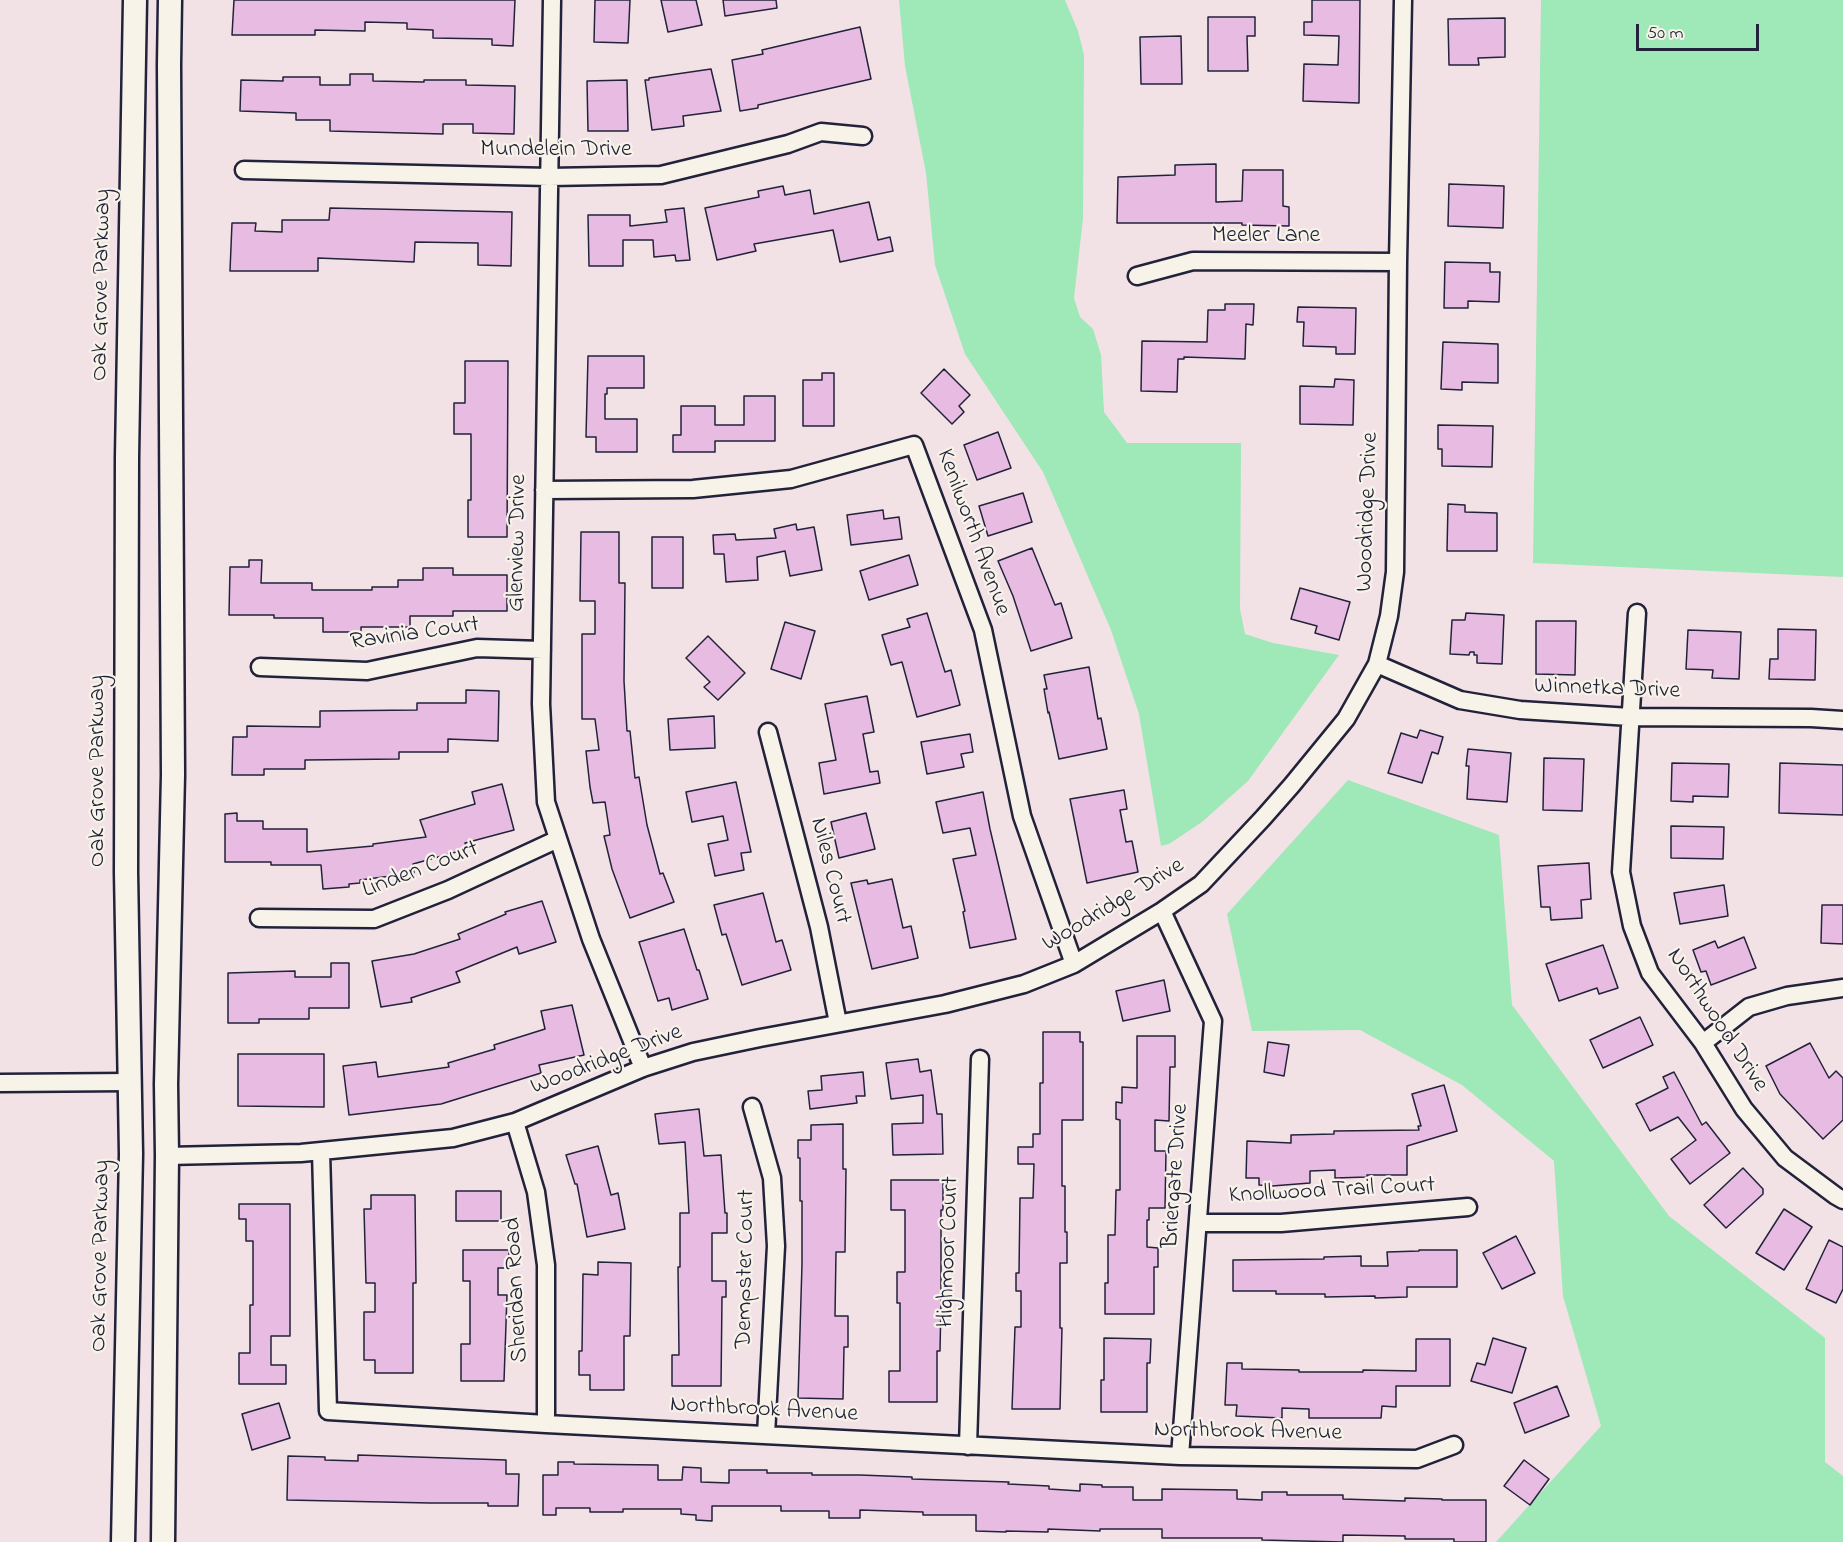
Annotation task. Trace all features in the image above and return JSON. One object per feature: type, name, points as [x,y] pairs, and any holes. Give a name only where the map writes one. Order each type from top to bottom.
[{"type":"main road","name":"Oak Grove Parkway","points":[[123,1542],[131,1154],[126,872],[127,516],[135,0]]},
{"type":"main road","points":[[163,1542],[166,1084],[173,775],[170,0]]},
{"type":"main road","points":[[131,238],[170,238]]},
{"type":"main road","points":[[131,1154],[167,1156]]},
{"type":"street","name":"Glenview Drive","points":[[552,0],[541,704],[546,802],[591,939],[643,1068]]},
{"type":"street","name":"Woodridge Drive","points":[[167,1156],[301,1153],[453,1138],[515,1122],[643,1068],[693,1052],[945,1004],[1024,984],[1074,964],[1162,911],[1201,884],[1263,818],[1346,719],[1377,664],[1389,616],[1395,572],[1403,0]]},
{"type":"street","name":"Mundelein Drive","points":[[244,170],[549,177],[660,175],[788,144],[821,132],[863,135]]},
{"type":"street","name":"Meeler Lane","points":[[1137,276],[1193,261],[1398,262]]},
{"type":"street","name":"Kenilworth Avenue","points":[[544,490],[693,489],[791,479],[914,445],[982,630],[1022,816],[1074,964]]},
{"type":"street","name":"Northwood Drive","points":[[1637,613],[1621,872],[1632,926],[1650,973],[1703,1043],[1744,1109],[1785,1158],[1843,1200]]},
{"type":"street","name":"Ravinia Court","points":[[260,667],[367,671],[477,648],[542,650]]},
{"type":"street","name":"Winnetka Drive","points":[[1377,664],[1460,700],[1520,710],[1630,717],[1843,720]]},
{"type":"street","name":"Niles Court","points":[[768,732],[819,927],[838,1023]]},
{"type":"street","name":"Linden Court","points":[[259,918],[374,919],[448,890],[558,839]]},
{"type":"street","name":"Briergate Drive","points":[[1162,911],[1213,1021],[1180,1456]]},
{"type":"street","points":[[1703,1043],[1749,1007],[1786,996],[1843,988]]},
{"type":"street","name":"Highmoor Court","points":[[968,1446],[980,1059]]},
{"type":"street","points":[[0,1083],[129,1082]]},
{"type":"street","name":"Dempster Court","points":[[752,1107],[772,1178],[776,1246],[766,1435]]},
{"type":"street","name":"Sheridan Road","points":[[515,1122],[536,1192],[546,1265],[546,1424]]},
{"type":"street","name":"Northbrook Avenue","points":[[321,1151],[328,1411],[1180,1456],[1417,1459],[1454,1445]]},
{"type":"street","name":"Knollwood Trail Court","points":[[1198,1222],[1281,1223],[1468,1207]]},
{"type":"green space","points":[[899,0],[1065,0],[1078,31],[1084,55],[1083,218],[1074,298],[1080,317],[1093,329],[1101,355],[1104,412],[1127,443],[1241,443],[1240,609],[1245,634],[1273,643],[1339,655],[1248,781],[1202,822],[1169,844],[1161,846],[1139,714],[1111,630],[1043,472],[965,354],[935,265],[926,173],[905,66]]},
{"type":"green space","points":[[1541,0],[1843,0],[1843,577],[1533,563]]},
{"type":"green space","points":[[1348,780],[1499,835],[1512,1005],[1669,1216],[1825,1338],[1825,1462],[1843,1476],[1843,1542],[1496,1542],[1601,1426],[1563,1296],[1554,1161],[1462,1085],[1360,1030],[1252,1031],[1227,914]]},
{"type":"building","points":[[234,0],[515,0],[513,46],[492,45],[492,39],[433,38],[433,30],[407,29],[407,23],[365,22],[365,31],[315,30],[315,35],[232,35]]},
{"type":"building","points":[[595,0],[630,0],[628,43],[594,42]]},
{"type":"building","points":[[661,0],[696,0],[702,25],[668,32]]},
{"type":"building","points":[[723,0],[776,0],[777,8],[725,16]]},
{"type":"building","points":[[1312,0],[1360,0],[1359,103],[1303,101],[1304,64],[1338,65],[1339,36],[1304,35],[1304,22],[1312,22]]},
{"type":"building","points":[[1208,17],[1255,17],[1255,36],[1247,36],[1248,71],[1208,71]]},
{"type":"building","points":[[1505,18],[1505,57],[1478,58],[1479,65],[1449,65],[1448,19]]},
{"type":"building","points":[[860,27],[871,79],[740,111],[732,60],[763,54],[762,50]]},
{"type":"building","points":[[1181,36],[1182,84],[1141,84],[1140,37]]},
{"type":"building","points":[[711,69],[721,111],[683,116],[684,126],[652,130],[645,80]]},
{"type":"building","points":[[350,74],[373,74],[373,81],[466,80],[466,85],[515,86],[514,134],[473,133],[473,124],[443,124],[443,134],[330,131],[330,120],[296,120],[296,113],[240,111],[241,80],[283,81],[283,77],[320,77],[320,85],[350,85]]},
{"type":"building","points":[[627,80],[628,131],[588,131],[587,81]]},
{"type":"building","points":[[1216,164],[1216,202],[1242,201],[1243,170],[1283,170],[1283,206],[1289,207],[1289,226],[1242,225],[1242,223],[1117,223],[1118,177],[1175,175],[1175,165]]},
{"type":"building","points":[[1449,184],[1504,186],[1503,228],[1448,226]]},
{"type":"building","points":[[783,186],[785,195],[810,190],[814,214],[869,202],[878,240],[890,237],[893,251],[840,262],[833,230],[754,244],[756,251],[717,260],[705,208],[759,197],[758,191]]},
{"type":"building","points":[[330,208],[512,212],[511,266],[478,265],[478,243],[415,242],[414,262],[318,258],[318,271],[230,271],[232,223],[256,223],[255,231],[282,232],[282,220],[329,220]]},
{"type":"building","points":[[684,208],[690,260],[676,261],[675,255],[654,257],[653,240],[623,240],[623,266],[589,266],[588,215],[630,215],[630,226],[667,222],[665,210]]},
{"type":"building","points":[[1445,262],[1490,263],[1490,272],[1500,272],[1499,302],[1468,301],[1468,308],[1444,308]]},
{"type":"building","points":[[1225,304],[1254,304],[1253,325],[1246,324],[1245,359],[1184,357],[1184,359],[1178,359],[1177,392],[1141,391],[1142,341],[1207,342],[1208,310],[1225,310]]},
{"type":"building","points":[[1298,307],[1356,308],[1355,354],[1336,354],[1336,347],[1303,346],[1304,322],[1297,322]]},
{"type":"building","points":[[1443,342],[1498,344],[1498,383],[1462,382],[1462,390],[1441,389]]},
{"type":"building","points":[[588,356],[644,356],[644,388],[607,388],[607,394],[605,394],[605,419],[637,419],[637,452],[596,452],[596,437],[586,437]]},
{"type":"building","points":[[465,361],[508,361],[507,537],[468,537],[468,500],[471,500],[471,434],[454,434],[454,403],[465,403]]},
{"type":"building","points":[[944,369],[970,395],[959,406],[964,412],[952,424],[921,393]]},
{"type":"building","points":[[822,373],[834,373],[834,426],[803,426],[803,380],[822,380]]},
{"type":"building","points":[[1335,379],[1354,380],[1353,425],[1300,424],[1300,386],[1334,387]]},
{"type":"building","points":[[744,396],[775,396],[775,441],[715,441],[715,452],[673,452],[673,435],[681,435],[681,406],[715,406],[715,425],[744,425]]},
{"type":"building","points":[[1438,425],[1493,426],[1492,467],[1442,466],[1442,449],[1438,449]]},
{"type":"building","points":[[998,432],[1011,468],[977,480],[964,445]]},
{"type":"building","points":[[1023,493],[1032,522],[988,536],[979,506]]},
{"type":"building","points":[[1448,504],[1465,505],[1465,512],[1497,513],[1497,551],[1447,551]]},
{"type":"building","points":[[883,510],[884,519],[899,517],[902,539],[851,545],[847,515]]},
{"type":"building","points":[[796,524],[797,530],[814,527],[822,570],[790,576],[785,551],[757,557],[758,580],[726,582],[724,554],[714,554],[713,535],[735,534],[736,540],[776,538],[774,529]]},
{"type":"building","points":[[581,532],[619,532],[619,583],[625,583],[624,681],[627,731],[630,731],[635,778],[639,777],[647,825],[660,874],[663,873],[674,902],[630,918],[612,869],[604,836],[610,835],[605,802],[593,803],[590,787],[586,751],[599,750],[595,719],[582,719],[582,634],[595,634],[595,601],[580,601]]},
{"type":"building","points":[[652,537],[683,537],[683,588],[652,588]]},
{"type":"building","points":[[1032,548],[1055,605],[1061,603],[1072,638],[1031,651],[1013,596],[998,561]]},
{"type":"building","points":[[909,555],[918,585],[869,600],[860,571]]},
{"type":"building","points":[[249,560],[262,560],[261,583],[312,583],[312,590],[372,590],[372,587],[398,587],[398,580],[423,580],[423,568],[453,568],[453,575],[507,575],[507,611],[453,611],[453,616],[410,616],[410,627],[361,627],[361,632],[323,632],[323,618],[229,615],[230,567],[249,567]]},
{"type":"building","points":[[1300,588],[1350,602],[1339,640],[1315,633],[1317,626],[1291,619]]},
{"type":"building","points":[[927,613],[945,672],[951,670],[960,705],[917,717],[902,662],[891,665],[882,635],[910,627],[907,619]]},
{"type":"building","points":[[1466,613],[1504,615],[1502,664],[1477,663],[1477,655],[1474,655],[1474,652],[1470,652],[1469,655],[1450,654],[1452,620],[1465,620]]},
{"type":"building","points":[[1536,621],[1576,621],[1575,675],[1536,674]]},
{"type":"building","points":[[785,622],[815,631],[801,679],[771,669]]},
{"type":"building","points":[[1778,629],[1816,630],[1815,680],[1769,679],[1770,659],[1778,659]]},
{"type":"building","points":[[1688,630],[1741,632],[1739,679],[1712,678],[1713,670],[1686,669]]},
{"type":"building","points":[[708,636],[745,673],[718,700],[704,687],[710,682],[686,658]]},
{"type":"building","points":[[1089,667],[1098,719],[1101,718],[1107,749],[1059,759],[1048,713],[1044,675]]},
{"type":"building","points":[[466,690],[499,691],[498,741],[448,739],[448,752],[399,752],[399,759],[305,760],[305,769],[264,769],[264,775],[232,775],[233,737],[247,737],[247,726],[320,727],[320,711],[417,710],[417,703],[466,703]]},
{"type":"building","points":[[867,696],[874,732],[863,734],[870,772],[878,771],[880,783],[824,794],[819,763],[836,760],[825,704]]},
{"type":"building","points":[[714,716],[715,748],[670,750],[668,719]]},
{"type":"building","points":[[1420,730],[1443,737],[1438,754],[1432,752],[1422,783],[1388,773],[1401,733],[1417,738]]},
{"type":"building","points":[[970,734],[973,752],[961,754],[964,767],[927,774],[921,742]]},
{"type":"building","points":[[1468,749],[1511,753],[1507,802],[1467,799]]},
{"type":"building","points":[[1544,758],[1584,759],[1582,811],[1543,810]]},
{"type":"building","points":[[1672,763],[1729,764],[1728,797],[1693,796],[1693,802],[1671,801]]},
{"type":"building","points":[[1780,763],[1843,765],[1843,815],[1779,813]]},
{"type":"building","points":[[736,782],[751,852],[741,853],[744,870],[715,876],[708,844],[728,840],[723,816],[692,822],[686,792]]},
{"type":"building","points":[[502,784],[514,830],[465,843],[467,849],[413,864],[414,873],[360,880],[360,883],[349,884],[349,887],[323,889],[321,865],[225,862],[225,814],[237,813],[237,821],[263,821],[263,829],[307,829],[307,852],[373,846],[373,844],[426,837],[420,820],[475,804],[472,792]]},
{"type":"building","points":[[1124,790],[1127,809],[1120,810],[1126,842],[1132,841],[1138,872],[1087,883],[1070,799]]},
{"type":"building","points":[[983,792],[1016,939],[970,948],[963,912],[965,911],[953,859],[976,855],[970,828],[943,833],[936,802]]},
{"type":"building","points":[[866,813],[875,849],[839,858],[831,822]]},
{"type":"building","points":[[1671,826],[1724,827],[1723,859],[1671,858]]},
{"type":"building","points":[[1589,863],[1591,899],[1581,900],[1582,918],[1551,920],[1550,907],[1541,907],[1538,866]]},
{"type":"building","points":[[892,879],[903,928],[911,926],[918,958],[872,969],[851,883],[867,880],[868,884]]},
{"type":"building","points":[[1724,885],[1728,916],[1680,924],[1674,893]]},
{"type":"building","points":[[763,893],[776,942],[782,940],[791,970],[742,985],[726,934],[722,935],[714,905]]},
{"type":"building","points":[[542,901],[556,942],[519,954],[517,947],[456,972],[460,982],[411,998],[412,1002],[381,1007],[372,961],[414,954],[460,939],[458,934],[506,914],[505,912]]},
{"type":"building","points":[[1822,905],[1843,905],[1843,944],[1821,943]]},
{"type":"building","points":[[684,929],[708,999],[672,1010],[669,998],[658,1001],[639,942]]},
{"type":"building","points":[[1744,937],[1756,968],[1711,985],[1706,971],[1701,972],[1693,950],[1715,941],[1718,948]]},
{"type":"building","points":[[1603,945],[1618,988],[1599,994],[1597,988],[1559,1001],[1546,964]]},
{"type":"building","points":[[331,963],[349,963],[349,1008],[309,1008],[309,1019],[259,1019],[259,1023],[228,1023],[228,973],[295,971],[295,977],[331,977]]},
{"type":"building","points":[[1164,980],[1170,1011],[1123,1021],[1116,991]]},
{"type":"building","points":[[572,1005],[584,1055],[539,1065],[541,1073],[441,1104],[349,1115],[343,1066],[376,1062],[378,1077],[449,1067],[448,1063],[495,1049],[494,1045],[545,1029],[541,1011]]},
{"type":"building","points":[[1640,1017],[1653,1045],[1603,1068],[1590,1040]]},
{"type":"building","points":[[1043,1032],[1080,1032],[1080,1042],[1083,1042],[1083,1120],[1062,1120],[1062,1186],[1065,1186],[1067,1263],[1060,1263],[1060,1328],[1062,1328],[1060,1409],[1012,1409],[1015,1327],[1021,1327],[1021,1291],[1016,1291],[1016,1273],[1019,1273],[1020,1198],[1033,1198],[1034,1164],[1018,1164],[1018,1147],[1033,1147],[1033,1134],[1040,1134]]},
{"type":"building","points":[[1137,1036],[1175,1036],[1175,1067],[1170,1067],[1169,1121],[1155,1120],[1155,1151],[1166,1151],[1165,1208],[1149,1208],[1149,1220],[1147,1220],[1147,1247],[1158,1248],[1158,1267],[1154,1267],[1154,1314],[1105,1314],[1105,1283],[1108,1283],[1108,1235],[1115,1235],[1116,1190],[1120,1190],[1120,1120],[1116,1119],[1116,1102],[1122,1103],[1122,1087],[1137,1088]]},
{"type":"building","points":[[1268,1042],[1289,1045],[1284,1076],[1264,1072]]},
{"type":"building","points":[[1810,1043],[1829,1078],[1836,1071],[1843,1078],[1843,1120],[1823,1139],[1780,1094],[1766,1066]]},
{"type":"building","points":[[238,1054],[324,1054],[324,1107],[238,1106]]},
{"type":"building","points":[[918,1059],[920,1072],[931,1070],[937,1114],[942,1114],[943,1154],[893,1155],[892,1124],[923,1123],[923,1095],[891,1099],[886,1063]]},
{"type":"building","points":[[863,1072],[865,1096],[856,1096],[857,1103],[810,1109],[808,1091],[822,1090],[821,1076]]},
{"type":"building","points":[[1674,1072],[1702,1125],[1706,1122],[1730,1153],[1690,1184],[1671,1159],[1696,1140],[1678,1117],[1650,1131],[1636,1104],[1668,1088],[1663,1077]]},
{"type":"building","points":[[1444,1085],[1457,1131],[1407,1146],[1407,1175],[1335,1178],[1335,1170],[1310,1171],[1310,1183],[1272,1186],[1259,1185],[1259,1178],[1246,1178],[1247,1141],[1291,1143],[1291,1135],[1334,1134],[1334,1131],[1419,1130],[1418,1126],[1421,1126],[1412,1094]]},
{"type":"building","points":[[699,1109],[704,1156],[721,1155],[725,1213],[727,1213],[727,1233],[712,1233],[712,1281],[726,1281],[726,1297],[722,1297],[721,1386],[672,1386],[672,1355],[679,1355],[680,1213],[689,1213],[685,1142],[659,1144],[655,1114]]},
{"type":"building","points":[[843,1124],[843,1169],[846,1169],[845,1252],[836,1252],[835,1316],[848,1316],[848,1347],[844,1347],[843,1399],[798,1398],[802,1201],[800,1201],[798,1140],[811,1140],[811,1125]]},
{"type":"building","points":[[598,1146],[611,1195],[618,1193],[625,1229],[587,1237],[577,1184],[575,1184],[566,1155]]},
{"type":"building","points":[[1743,1168],[1763,1189],[1763,1194],[1726,1228],[1704,1205]]},
{"type":"building","points":[[891,1180],[943,1180],[937,1402],[889,1402],[889,1371],[900,1371],[900,1303],[897,1303],[897,1272],[905,1272],[905,1210],[891,1210]]},
{"type":"building","points":[[456,1191],[501,1191],[501,1221],[456,1221]]},
{"type":"building","points":[[371,1195],[415,1195],[416,1283],[413,1283],[413,1373],[375,1373],[375,1360],[364,1360],[364,1312],[375,1312],[375,1283],[366,1283],[364,1209],[371,1209]]},
{"type":"building","points":[[239,1204],[290,1204],[290,1336],[271,1336],[271,1365],[286,1365],[286,1384],[239,1384],[239,1353],[250,1353],[253,1241],[246,1241],[246,1219],[239,1219]]},
{"type":"building","points":[[1784,1209],[1812,1227],[1784,1270],[1756,1253]]},
{"type":"building","points":[[1516,1236],[1535,1273],[1502,1289],[1483,1253]]},
{"type":"building","points":[[1829,1240],[1843,1247],[1843,1289],[1836,1303],[1806,1289]]},
{"type":"building","points":[[463,1250],[509,1250],[509,1268],[498,1268],[498,1295],[507,1295],[504,1381],[461,1381],[461,1344],[470,1344],[470,1281],[463,1281]]},
{"type":"building","points":[[1457,1250],[1457,1287],[1407,1287],[1407,1297],[1375,1298],[1375,1296],[1325,1297],[1325,1294],[1276,1294],[1276,1291],[1233,1291],[1233,1260],[1324,1259],[1324,1257],[1361,1256],[1361,1266],[1388,1266],[1387,1252]]},
{"type":"building","points":[[598,1262],[631,1263],[630,1336],[624,1336],[624,1390],[590,1390],[590,1375],[579,1375],[579,1351],[582,1351],[583,1274],[598,1275]]},
{"type":"building","points":[[1104,1338],[1151,1339],[1150,1363],[1147,1363],[1147,1412],[1101,1412]]},
{"type":"building","points":[[1493,1338],[1526,1348],[1512,1393],[1471,1381],[1477,1363],[1485,1365]]},
{"type":"building","points":[[1416,1339],[1450,1339],[1450,1386],[1396,1386],[1396,1407],[1382,1406],[1381,1418],[1309,1418],[1309,1409],[1282,1408],[1282,1418],[1236,1416],[1237,1405],[1225,1405],[1227,1363],[1242,1363],[1242,1369],[1299,1370],[1299,1372],[1416,1371]]},
{"type":"building","points":[[1557,1386],[1569,1416],[1525,1433],[1514,1403]]},
{"type":"building","points":[[279,1403],[290,1438],[252,1450],[242,1414]]},
{"type":"building","points":[[358,1455],[506,1460],[506,1474],[519,1474],[518,1506],[488,1506],[488,1503],[287,1500],[288,1456],[358,1461]]},
{"type":"building","points":[[1524,1460],[1549,1479],[1530,1505],[1504,1486]]},
{"type":"building","points":[[558,1462],[658,1465],[658,1480],[682,1480],[683,1467],[701,1468],[701,1482],[729,1483],[729,1470],[767,1470],[767,1473],[1009,1482],[1008,1484],[1049,1486],[1049,1489],[1080,1491],[1080,1484],[1133,1487],[1133,1500],[1162,1500],[1162,1489],[1237,1490],[1237,1499],[1262,1500],[1262,1492],[1287,1492],[1287,1495],[1343,1495],[1343,1499],[1486,1500],[1486,1542],[1454,1542],[1454,1539],[1405,1539],[1405,1536],[1343,1535],[1343,1542],[1262,1540],[1262,1538],[1162,1538],[1162,1529],[976,1531],[976,1515],[923,1515],[923,1512],[860,1510],[860,1518],[829,1518],[829,1511],[781,1511],[781,1506],[712,1506],[712,1521],[696,1520],[696,1515],[681,1514],[681,1509],[623,1509],[623,1512],[590,1512],[590,1508],[556,1508],[556,1515],[543,1515],[543,1475],[558,1475]]}]
